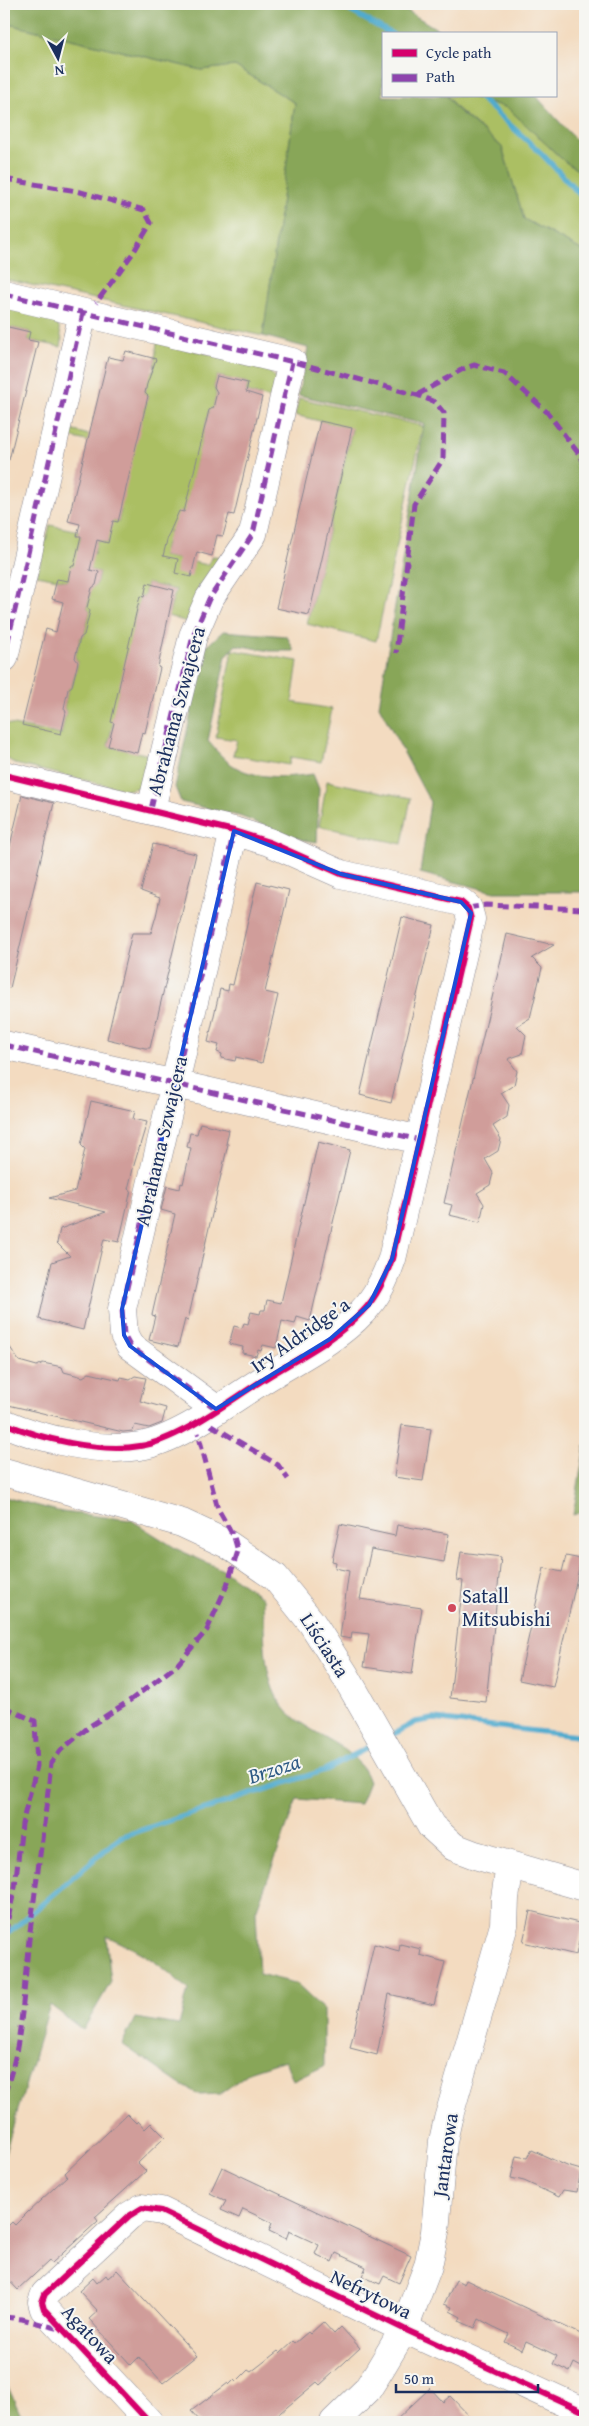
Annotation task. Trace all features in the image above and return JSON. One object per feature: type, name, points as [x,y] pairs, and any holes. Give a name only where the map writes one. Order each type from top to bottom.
[{"type":"street","points":[[4,294],[83,312],[4,658]]},
{"type":"street","name":"Abrahama Szwajcera","points":[[83,312],[292,362],[253,534],[209,599],[193,636],[151,809]]},
{"type":"street","points":[[4,775],[151,809],[234,831]]},
{"type":"street","name":"Abrahama Szwajcera","points":[[216,1409],[130,1346],[124,1335],[122,1309],[234,831]]},
{"type":"street","name":"Iry Aldridge’a","points":[[4,1423],[64,1441],[128,1448],[165,1439],[330,1339],[348,1325],[369,1305],[382,1285],[392,1260],[471,919],[468,908],[461,902],[341,874],[269,842],[234,831]]},
{"type":"street","points":[[4,1045],[420,1140]]},
{"type":"street","name":"Liściasta","points":[[4,1472],[182,1523],[227,1544],[275,1577],[312,1622],[378,1730],[431,1826],[438,1834],[464,1851],[585,1887]]},
{"type":"street","name":"Jantarowa","points":[[334,2422],[367,2390],[404,2328],[433,2250],[443,2141],[504,1924],[505,1898],[510,1866]]},
{"type":"street","name":"Nefrytowa","points":[[142,2208],[161,2211],[404,2328],[585,2412]]},
{"type":"street","name":"Agatowa","points":[[142,2208],[129,2216],[45,2294],[42,2302],[44,2309],[149,2422]]},
{"type":"highlighted area","points":[[234,831],[341,874],[461,902],[471,913],[392,1259],[369,1305],[330,1339],[216,1409],[130,1346],[124,1335],[122,1309]]},
{"type":"green space","points":[[4,4],[396,4],[442,32],[382,32],[382,98],[448,98],[455,108],[502,147],[524,219],[585,252],[585,892],[494,892],[420,873],[430,802],[379,706],[424,424],[298,395],[308,348],[263,336],[295,103],[235,66],[201,70],[4,23]]},
{"type":"green space","points":[[4,23],[201,70],[235,66],[295,103],[263,336],[4,279]]},
{"type":"green space","points":[[448,98],[476,98],[508,108],[564,161],[585,175],[585,252],[524,219],[502,147],[455,107]]},
{"type":"green space","points":[[476,98],[538,98],[585,150],[585,175],[564,161],[508,108]]},
{"type":"green space","points":[[4,307],[57,319],[62,340],[61,347],[28,340],[30,332],[4,326]]},
{"type":"green space","points":[[157,342],[264,367],[276,378],[273,399],[246,392],[248,383],[217,376],[214,387],[216,392],[215,400],[213,408],[209,411],[185,512],[180,511],[174,532],[168,531],[172,533],[170,540],[166,543],[163,556],[208,565],[213,556],[222,557],[187,622],[168,616],[176,590],[147,583],[144,597],[140,596],[108,746],[150,755],[145,778],[140,787],[127,790],[15,764],[4,756],[4,723],[61,735],[68,689],[72,686],[78,662],[75,658],[80,638],[84,635],[90,611],[87,607],[91,588],[96,585],[99,572],[72,566],[68,581],[37,575],[50,525],[79,531],[78,535],[81,536],[78,551],[94,555],[97,540],[108,543],[110,520],[118,522],[121,510],[118,506],[148,396],[145,393],[149,373],[154,370]]},
{"type":"green space","points":[[299,398],[423,426],[376,641],[307,624],[352,429],[295,415]]},
{"type":"green space","points":[[71,430],[96,437],[95,443],[69,437]]},
{"type":"green space","points":[[223,631],[287,636],[294,651],[270,651],[236,645],[226,656],[208,741],[227,761],[246,772],[279,777],[313,774],[319,789],[317,842],[303,840],[239,816],[181,802],[175,787],[205,648]]},
{"type":"green space","points":[[232,650],[298,661],[292,702],[332,709],[321,762],[291,757],[289,765],[233,755],[237,740],[216,737]]},
{"type":"green space","points":[[327,781],[411,798],[402,844],[319,826]]},
{"type":"green space","points":[[585,1445],[585,1511],[573,1515]]},
{"type":"green space","points":[[4,1497],[62,1512],[131,1520],[177,1549],[225,1571],[263,1598],[267,1663],[269,1676],[278,1699],[299,1722],[352,1755],[362,1767],[369,1782],[360,1804],[297,1799],[256,1911],[259,1974],[295,1983],[324,2010],[324,2066],[293,2081],[285,2060],[251,2071],[220,2094],[200,2095],[180,2084],[122,2044],[135,2018],[179,2025],[188,1990],[150,1958],[106,1936],[111,1982],[83,2030],[50,2005],[4,2156]]},
{"type":"green space","points":[[4,2378],[22,2418],[33,2422],[4,2422]]},
{"type":"building","points":[[4,326],[30,332],[28,340],[38,342],[9,460],[4,459]]},
{"type":"building","points":[[126,351],[156,359],[147,384],[145,393],[148,396],[118,522],[113,521],[108,543],[97,540],[90,570],[99,572],[87,607],[90,611],[84,635],[80,638],[75,658],[78,662],[72,686],[68,689],[64,708],[66,712],[61,734],[22,725],[46,629],[56,632],[63,602],[52,599],[57,579],[68,581],[71,566],[74,566],[81,536],[77,536],[80,524],[68,521],[108,357],[123,360]]},
{"type":"building","points":[[217,376],[248,383],[246,392],[262,397],[234,515],[229,514],[223,536],[217,535],[212,556],[197,552],[191,577],[175,573],[178,559],[163,556],[168,536],[179,511],[184,512],[209,410],[213,408],[217,392],[214,387]]},
{"type":"building","points":[[320,421],[352,428],[309,615],[276,608]]},
{"type":"building","points":[[147,583],[174,590],[158,667],[160,668],[145,733],[142,732],[137,753],[108,746],[114,723],[111,722],[140,596],[144,597]]},
{"type":"building","points":[[22,795],[54,803],[10,988],[4,987],[4,871]]},
{"type":"building","points":[[153,844],[196,854],[150,1048],[145,1048],[107,1039],[132,933],[151,933],[156,916],[160,898],[141,891]]},
{"type":"building","points":[[257,882],[289,890],[265,992],[278,995],[262,1063],[236,1057],[235,1061],[221,1058],[222,1054],[217,1052],[219,1045],[208,1042],[220,989],[228,991],[229,984],[233,985]]},
{"type":"building","points":[[402,917],[434,925],[391,1103],[360,1095]]},
{"type":"building","points":[[507,934],[554,945],[532,958],[542,968],[530,1018],[517,1026],[526,1035],[522,1054],[508,1059],[517,1071],[514,1085],[501,1093],[509,1105],[507,1117],[493,1126],[501,1139],[498,1151],[485,1159],[493,1173],[490,1185],[477,1193],[484,1204],[480,1222],[449,1215],[452,1205],[444,1203]]},
{"type":"building","points":[[91,1101],[135,1111],[133,1119],[147,1122],[128,1189],[131,1190],[119,1242],[104,1239],[83,1330],[39,1319],[52,1262],[70,1256],[57,1243],[60,1229],[106,1212],[49,1198],[75,1191],[85,1149],[81,1145]]},
{"type":"building","points":[[200,1123],[229,1130],[226,1144],[228,1144],[188,1320],[185,1319],[178,1347],[149,1340],[155,1316],[152,1315],[175,1214],[161,1210],[167,1186],[180,1189],[181,1183],[183,1184],[191,1148],[187,1147],[190,1133],[197,1134]]},
{"type":"building","points":[[318,1142],[350,1150],[310,1321],[297,1317],[295,1324],[282,1321],[276,1348],[263,1345],[261,1351],[258,1350],[256,1356],[242,1353],[243,1347],[229,1344],[234,1326],[242,1328],[244,1323],[248,1324],[251,1312],[260,1314],[261,1310],[265,1310],[267,1300],[281,1303]]},
{"type":"building","points":[[4,1338],[19,1361],[37,1366],[43,1363],[62,1367],[64,1372],[83,1377],[89,1373],[120,1380],[121,1377],[130,1379],[135,1376],[146,1378],[140,1401],[166,1408],[162,1423],[149,1428],[135,1425],[133,1431],[123,1432],[4,1404]]},
{"type":"building","points":[[402,1425],[431,1429],[423,1481],[394,1477]]},
{"type":"building","points":[[340,1524],[395,1536],[397,1525],[449,1534],[444,1562],[371,1549],[360,1599],[422,1608],[412,1674],[364,1667],[369,1634],[352,1632],[351,1639],[340,1637],[349,1571],[335,1568],[336,1562],[332,1561]]},
{"type":"building","points":[[461,1552],[501,1557],[486,1702],[450,1698],[463,1581],[457,1580]]},
{"type":"building","points":[[566,1556],[581,1559],[553,1687],[519,1680],[544,1568],[562,1572]]},
{"type":"building","points":[[530,1911],[583,1924],[576,1955],[523,1942]]},
{"type":"building","points":[[374,1944],[399,1951],[400,1944],[421,1949],[420,1955],[445,1962],[434,2005],[389,1994],[377,2055],[350,2048]]},
{"type":"building","points":[[127,2114],[136,2123],[138,2121],[145,2129],[151,2123],[165,2137],[138,2163],[146,2171],[95,2217],[98,2221],[52,2263],[49,2261],[18,2290],[4,2275],[4,2230],[12,2222],[15,2225],[67,2176],[65,2173]]},
{"type":"building","points":[[532,2150],[567,2166],[581,2170],[577,2192],[563,2190],[559,2197],[524,2181],[511,2178],[516,2156],[527,2158]]},
{"type":"building","points":[[222,2167],[411,2256],[399,2283],[384,2276],[380,2284],[362,2276],[366,2267],[336,2253],[332,2262],[315,2254],[319,2245],[289,2231],[286,2239],[269,2231],[272,2223],[243,2209],[239,2218],[221,2210],[226,2201],[210,2193]]},
{"type":"building","points":[[117,2270],[197,2356],[163,2383],[139,2357],[131,2365],[89,2319],[98,2311],[79,2291],[93,2278],[97,2283],[106,2275],[108,2278]]},
{"type":"building","points":[[456,2280],[464,2284],[466,2280],[585,2336],[585,2369],[574,2363],[570,2372],[553,2364],[557,2356],[526,2341],[522,2350],[505,2342],[509,2334],[479,2319],[475,2328],[459,2321],[461,2317],[450,2311],[452,2307],[444,2304]]},
{"type":"building","points":[[323,2322],[334,2334],[341,2327],[360,2348],[320,2385],[317,2382],[269,2422],[201,2422],[191,2411],[228,2383],[229,2385],[234,2380],[236,2382],[248,2370],[251,2372],[278,2351],[280,2353],[293,2341],[295,2343],[308,2332],[310,2334]]},
{"type":"building","points":[[430,2388],[443,2402],[450,2396],[475,2422],[394,2422]]},
{"type":"waterway","points":[[338,4],[388,32]]},
{"type":"waterway","points":[[480,98],[541,153],[585,200]]},
{"type":"waterway","name":"Brzoza","points":[[388,1737],[416,1722],[434,1719],[585,1737]]},
{"type":"waterway","name":"Brzoza","points":[[4,1937],[120,1837],[325,1770],[375,1744]]},
{"type":"marked path","points":[[4,179],[77,191],[144,210],[151,223],[133,253],[96,303]]},
{"type":"marked path","points":[[4,294],[302,364],[417,395],[435,402],[444,413],[443,459],[414,504],[396,653]]},
{"type":"marked path","points":[[4,658],[83,313]]},
{"type":"marked path","points":[[151,809],[193,636],[209,599],[253,534],[292,362]]},
{"type":"marked path","points":[[417,395],[463,369],[474,365],[504,373],[547,412],[582,458],[585,466]]},
{"type":"marked path","points":[[216,1409],[130,1346],[124,1335],[122,1309],[234,831]]},
{"type":"marked path","points":[[468,908],[486,905],[585,909]]},
{"type":"marked path","points":[[4,1045],[420,1140]]},
{"type":"marked path","points":[[211,1425],[278,1465],[288,1479]]},
{"type":"marked path","points":[[4,2094],[19,2038],[51,1763],[61,1750],[90,1726],[132,1699],[177,1665],[207,1630],[227,1585],[238,1551],[234,1537],[218,1509],[198,1433]]},
{"type":"marked path","points":[[4,1707],[35,1721],[37,1766],[22,1824],[15,1887],[7,1923],[4,1952]]},
{"type":"marked path","points":[[4,2317],[22,2319],[60,2329]]},
{"type":"cycle path","points":[[4,775],[234,831],[269,842],[341,874],[461,902],[468,908],[471,919],[392,1259],[380,1287],[362,1312],[340,1332],[315,1349],[203,1419],[171,1436],[155,1442],[124,1448],[89,1446],[53,1439],[4,1423]]},
{"type":"cycle path","points":[[149,2422],[44,2309],[42,2302],[45,2294],[129,2216],[142,2208],[161,2211],[404,2329],[585,2412]]},
{"type":"place","name":"Satall Mitsubishi","points":[[452,1608]]}]
